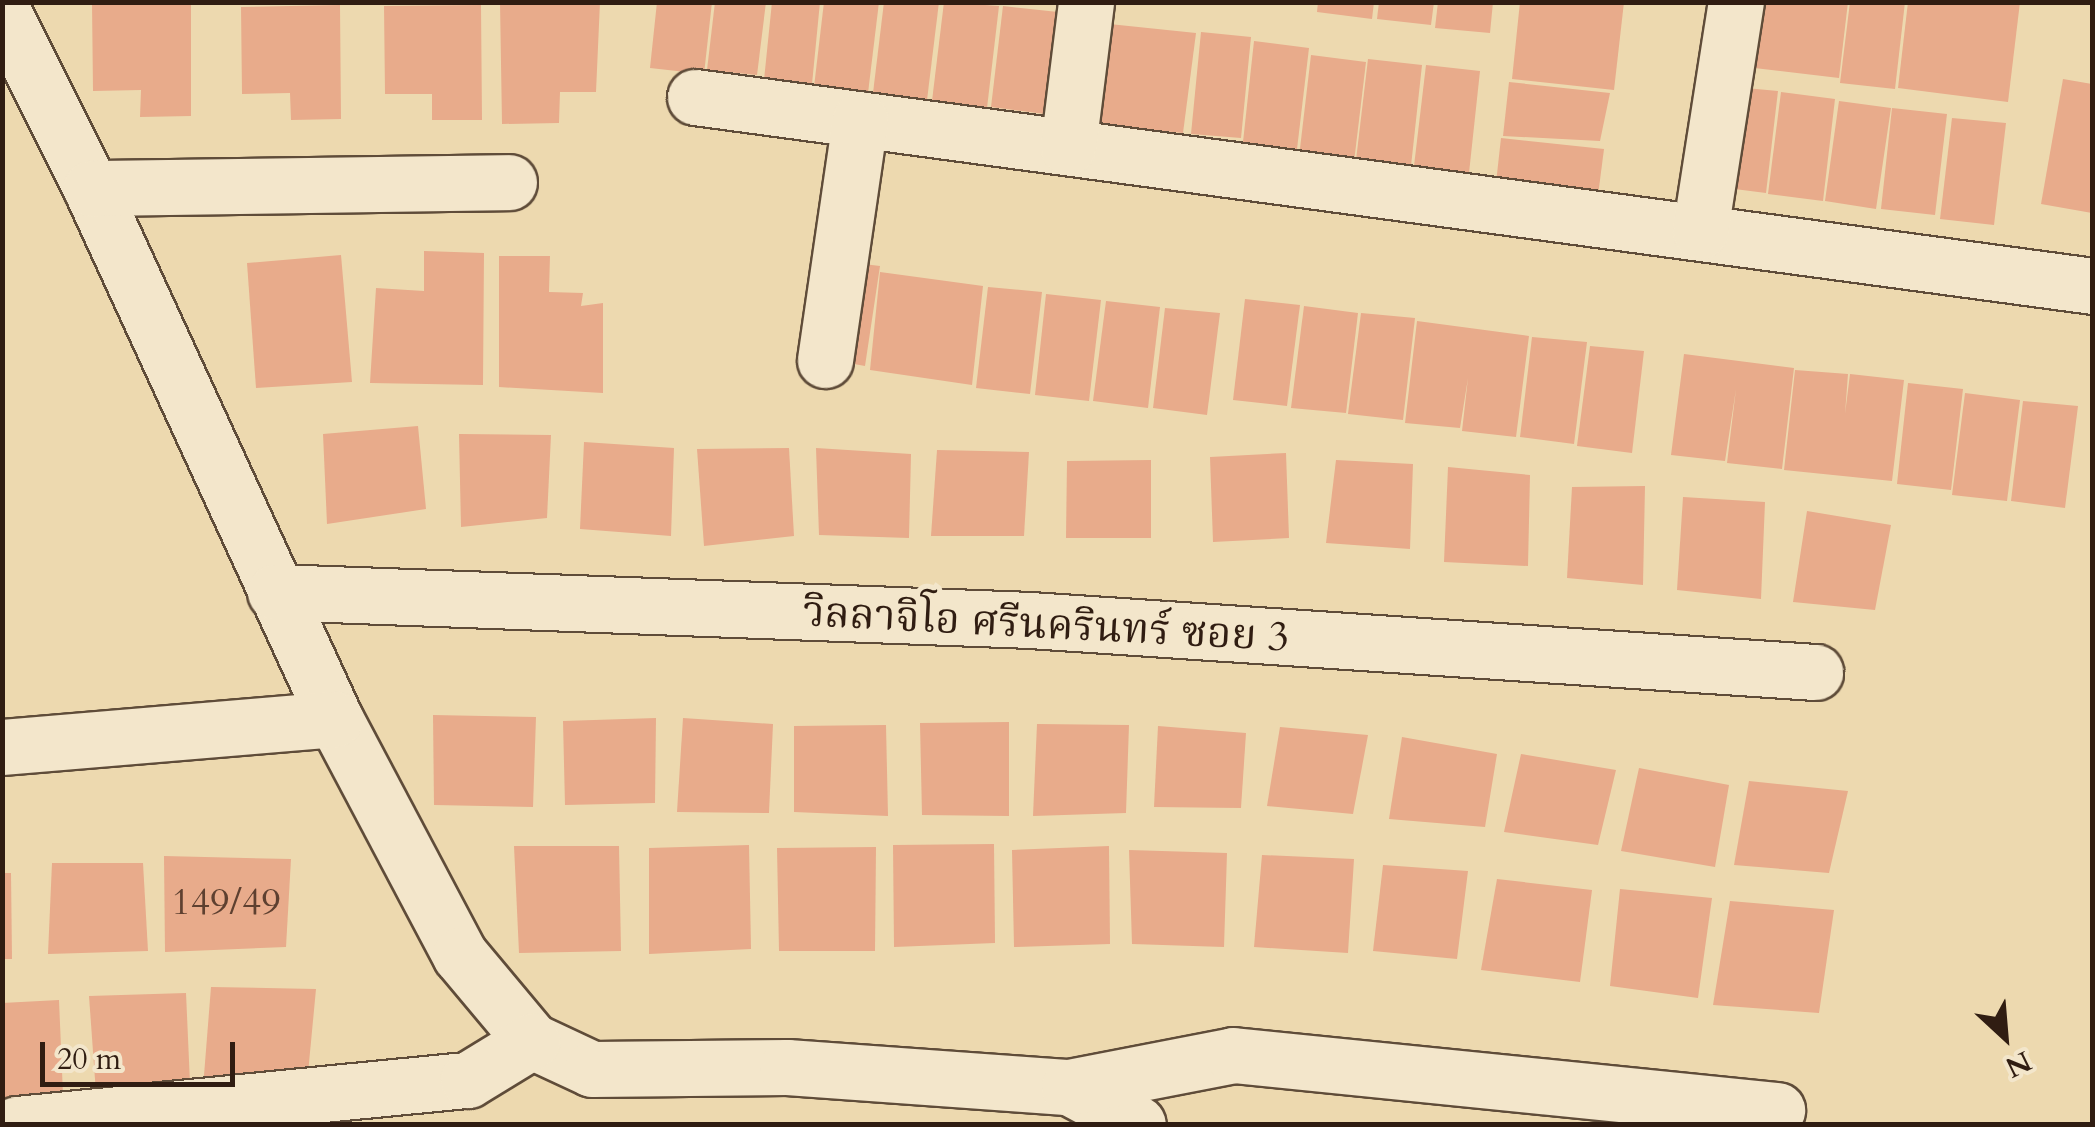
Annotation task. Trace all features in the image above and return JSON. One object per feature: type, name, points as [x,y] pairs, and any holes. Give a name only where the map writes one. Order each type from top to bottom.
[{"type":"street","points":[[1068,147],[1086,2]]},
{"type":"street","points":[[1700,231],[1736,2]]},
{"type":"street","points":[[2,10],[91,188],[335,719],[460,956],[532,1041],[592,1069],[788,1067],[1069,1088],[1233,1055],[1777,1110]]},
{"type":"street","points":[[694,98],[2092,286]]},
{"type":"street","points":[[825,360],[860,120]]},
{"type":"street","points":[[91,188],[509,182]]},
{"type":"street","name":"วิลลาจิโอ ศรีนครินทร์ ซอย 3","points":[[276,592],[1030,620],[1816,672]]},
{"type":"street","points":[[2,747],[335,719]]},
{"type":"street","points":[[16,1124],[468,1080],[532,1041]]},
{"type":"street","points":[[1069,1088],[1138,1124]]},
{"type":"building","points":[[191,2],[191,116],[140,117],[141,90],[93,91],[92,3]]},
{"type":"building","points":[[500,2],[600,2],[596,92],[560,92],[559,123],[502,124]]},
{"type":"building","points":[[657,2],[712,2],[704,74],[650,68]]},
{"type":"building","points":[[715,2],[766,2],[757,75],[707,70]]},
{"type":"building","points":[[772,2],[820,2],[812,84],[764,80]]},
{"type":"building","points":[[824,2],[879,2],[868,93],[814,87]]},
{"type":"building","points":[[884,2],[939,2],[927,100],[873,93]]},
{"type":"building","points":[[944,2],[999,6],[987,108],[932,101]]},
{"type":"building","points":[[1318,2],[1374,2],[1372,19],[1317,12]]},
{"type":"building","points":[[1379,2],[1434,2],[1431,25],[1377,19]]},
{"type":"building","points":[[1438,2],[1493,2],[1490,33],[1435,28]]},
{"type":"building","points":[[1520,2],[1624,2],[1614,90],[1512,79]]},
{"type":"building","points":[[1736,2],[1848,2],[1839,78],[1729,65]]},
{"type":"building","points":[[1850,2],[1905,2],[1895,89],[1840,83]]},
{"type":"building","points":[[1908,2],[2020,2],[2008,102],[1898,88]]},
{"type":"building","points":[[340,5],[341,119],[291,120],[290,93],[242,94],[241,7]]},
{"type":"building","points":[[481,5],[482,120],[432,120],[432,94],[385,94],[384,6]]},
{"type":"building","points":[[1003,6],[1058,12],[1045,114],[991,107]]},
{"type":"building","points":[[1090,22],[1196,33],[1183,133],[1078,123]]},
{"type":"building","points":[[1201,32],[1251,37],[1241,138],[1191,134]]},
{"type":"building","points":[[1254,41],[1309,48],[1297,149],[1243,142]]},
{"type":"building","points":[[1311,55],[1366,62],[1354,162],[1299,157]]},
{"type":"building","points":[[1368,59],[1422,65],[1411,166],[1356,160]]},
{"type":"building","points":[[1426,65],[1480,71],[1469,173],[1414,166]]},
{"type":"building","points":[[2063,79],[2092,84],[2092,213],[2041,204]]},
{"type":"building","points":[[1509,82],[1610,93],[1600,141],[1503,136]]},
{"type":"building","points":[[1724,86],[1778,91],[1766,193],[1711,186]]},
{"type":"building","points":[[1781,92],[1835,99],[1823,201],[1768,194]]},
{"type":"building","points":[[1839,101],[1891,108],[1876,209],[1825,201]]},
{"type":"building","points":[[1892,108],[1947,114],[1935,215],[1881,209]]},
{"type":"building","points":[[1952,118],[2006,123],[1994,225],[1940,219]]},
{"type":"building","points":[[1501,138],[1604,149],[1597,203],[1495,192]]},
{"type":"building","points":[[424,251],[484,253],[483,385],[370,383],[376,288],[424,291]]},
{"type":"building","points":[[341,255],[352,382],[256,388],[247,263]]},
{"type":"building","points":[[499,256],[550,256],[549,292],[583,293],[581,306],[603,303],[603,393],[499,387]]},
{"type":"building","points":[[847,262],[880,266],[865,366],[832,360]]},
{"type":"building","points":[[880,272],[983,286],[972,385],[870,370]]},
{"type":"building","points":[[988,287],[1042,292],[1030,394],[976,388]]},
{"type":"building","points":[[1046,294],[1101,300],[1089,401],[1035,395]]},
{"type":"building","points":[[1245,299],[1300,305],[1287,406],[1233,400]]},
{"type":"building","points":[[1106,301],[1160,307],[1148,408],[1093,401]]},
{"type":"building","points":[[1304,306],[1358,313],[1346,413],[1291,408]]},
{"type":"building","points":[[1165,308],[1220,313],[1207,415],[1153,408]]},
{"type":"building","points":[[1361,313],[1415,318],[1403,420],[1348,414]]},
{"type":"building","points":[[1417,321],[1529,336],[1516,437],[1462,431],[1468,378],[1460,428],[1405,423]]},
{"type":"building","points":[[1532,337],[1587,342],[1574,444],[1520,437]]},
{"type":"building","points":[[1590,346],[1644,351],[1632,453],[1577,446]]},
{"type":"building","points":[[1684,354],[1794,368],[1782,469],[1727,463],[1736,389],[1725,461],[1671,455]]},
{"type":"building","points":[[1795,370],[1848,374],[1845,414],[1850,374],[1904,380],[1892,481],[1784,470]]},
{"type":"building","points":[[1908,383],[1963,389],[1951,490],[1897,484]]},
{"type":"building","points":[[1965,393],[2020,400],[2007,501],[1952,495]]},
{"type":"building","points":[[2023,401],[2078,406],[2065,508],[2011,501]]},
{"type":"building","points":[[418,426],[426,509],[327,524],[323,434]]},
{"type":"building","points":[[459,434],[551,435],[547,518],[461,527]]},
{"type":"building","points":[[584,442],[674,448],[671,536],[580,529]]},
{"type":"building","points":[[789,448],[794,536],[704,546],[697,449]]},
{"type":"building","points":[[816,448],[911,454],[909,538],[819,535]]},
{"type":"building","points":[[937,450],[1029,452],[1024,536],[931,536]]},
{"type":"building","points":[[1286,453],[1289,538],[1213,542],[1210,457]]},
{"type":"building","points":[[1151,460],[1151,538],[1066,538],[1067,461]]},
{"type":"building","points":[[1336,460],[1413,464],[1410,549],[1326,543]]},
{"type":"building","points":[[1448,467],[1530,475],[1528,566],[1444,562]]},
{"type":"building","points":[[1645,486],[1643,585],[1567,578],[1572,487]]},
{"type":"building","points":[[1683,497],[1765,502],[1761,599],[1677,590]]},
{"type":"building","points":[[1807,511],[1891,525],[1875,610],[1793,602]]},
{"type":"building","points":[[433,715],[536,717],[533,807],[434,805]]},
{"type":"building","points":[[656,718],[655,803],[565,805],[563,721]]},
{"type":"building","points":[[683,718],[773,724],[769,813],[677,812]]},
{"type":"building","points":[[1009,722],[1009,816],[922,815],[920,723]]},
{"type":"building","points":[[1037,724],[1129,725],[1126,813],[1033,816]]},
{"type":"building","points":[[886,725],[888,816],[794,812],[794,726]]},
{"type":"building","points":[[1158,726],[1246,733],[1241,808],[1154,807]]},
{"type":"building","points":[[1280,727],[1368,735],[1353,814],[1267,806]]},
{"type":"building","points":[[1402,737],[1497,754],[1485,827],[1389,819]]},
{"type":"building","points":[[1521,754],[1616,770],[1598,845],[1504,832]]},
{"type":"building","points":[[1639,768],[1729,785],[1715,867],[1621,851]]},
{"type":"building","points":[[1749,781],[1848,791],[1829,873],[1734,865]]},
{"type":"building","points":[[994,844],[995,943],[894,947],[893,845]]},
{"type":"building","points":[[749,845],[751,949],[649,954],[649,848]]},
{"type":"building","points":[[514,846],[619,846],[621,951],[519,953]]},
{"type":"building","points":[[1109,846],[1110,944],[1014,947],[1012,850]]},
{"type":"building","points":[[876,847],[875,951],[779,951],[777,848]]},
{"type":"building","points":[[1129,850],[1227,853],[1224,947],[1132,944]]},
{"type":"building","points":[[1262,855],[1354,859],[1348,953],[1254,947]]},
{"type":"building","points":[[164,856],[291,859],[286,947],[165,952]]},
{"type":"building","points":[[52,863],[143,863],[148,951],[48,954]]},
{"type":"building","points":[[1383,865],[1468,871],[1457,959],[1373,951]]},
{"type":"building","points":[[2,873],[11,873],[12,959],[2,959]]},
{"type":"building","points":[[1497,879],[1592,890],[1580,982],[1481,970]]},
{"type":"building","points":[[1620,889],[1712,898],[1698,998],[1610,986]]},
{"type":"building","points":[[1730,901],[1834,910],[1819,1013],[1713,1005]]},
{"type":"building","points":[[211,987],[316,989],[307,1084],[203,1088]]},
{"type":"building","points":[[186,993],[190,1083],[96,1093],[89,996]]},
{"type":"building","points":[[59,1000],[63,1095],[2,1101],[2,1003]]}]
